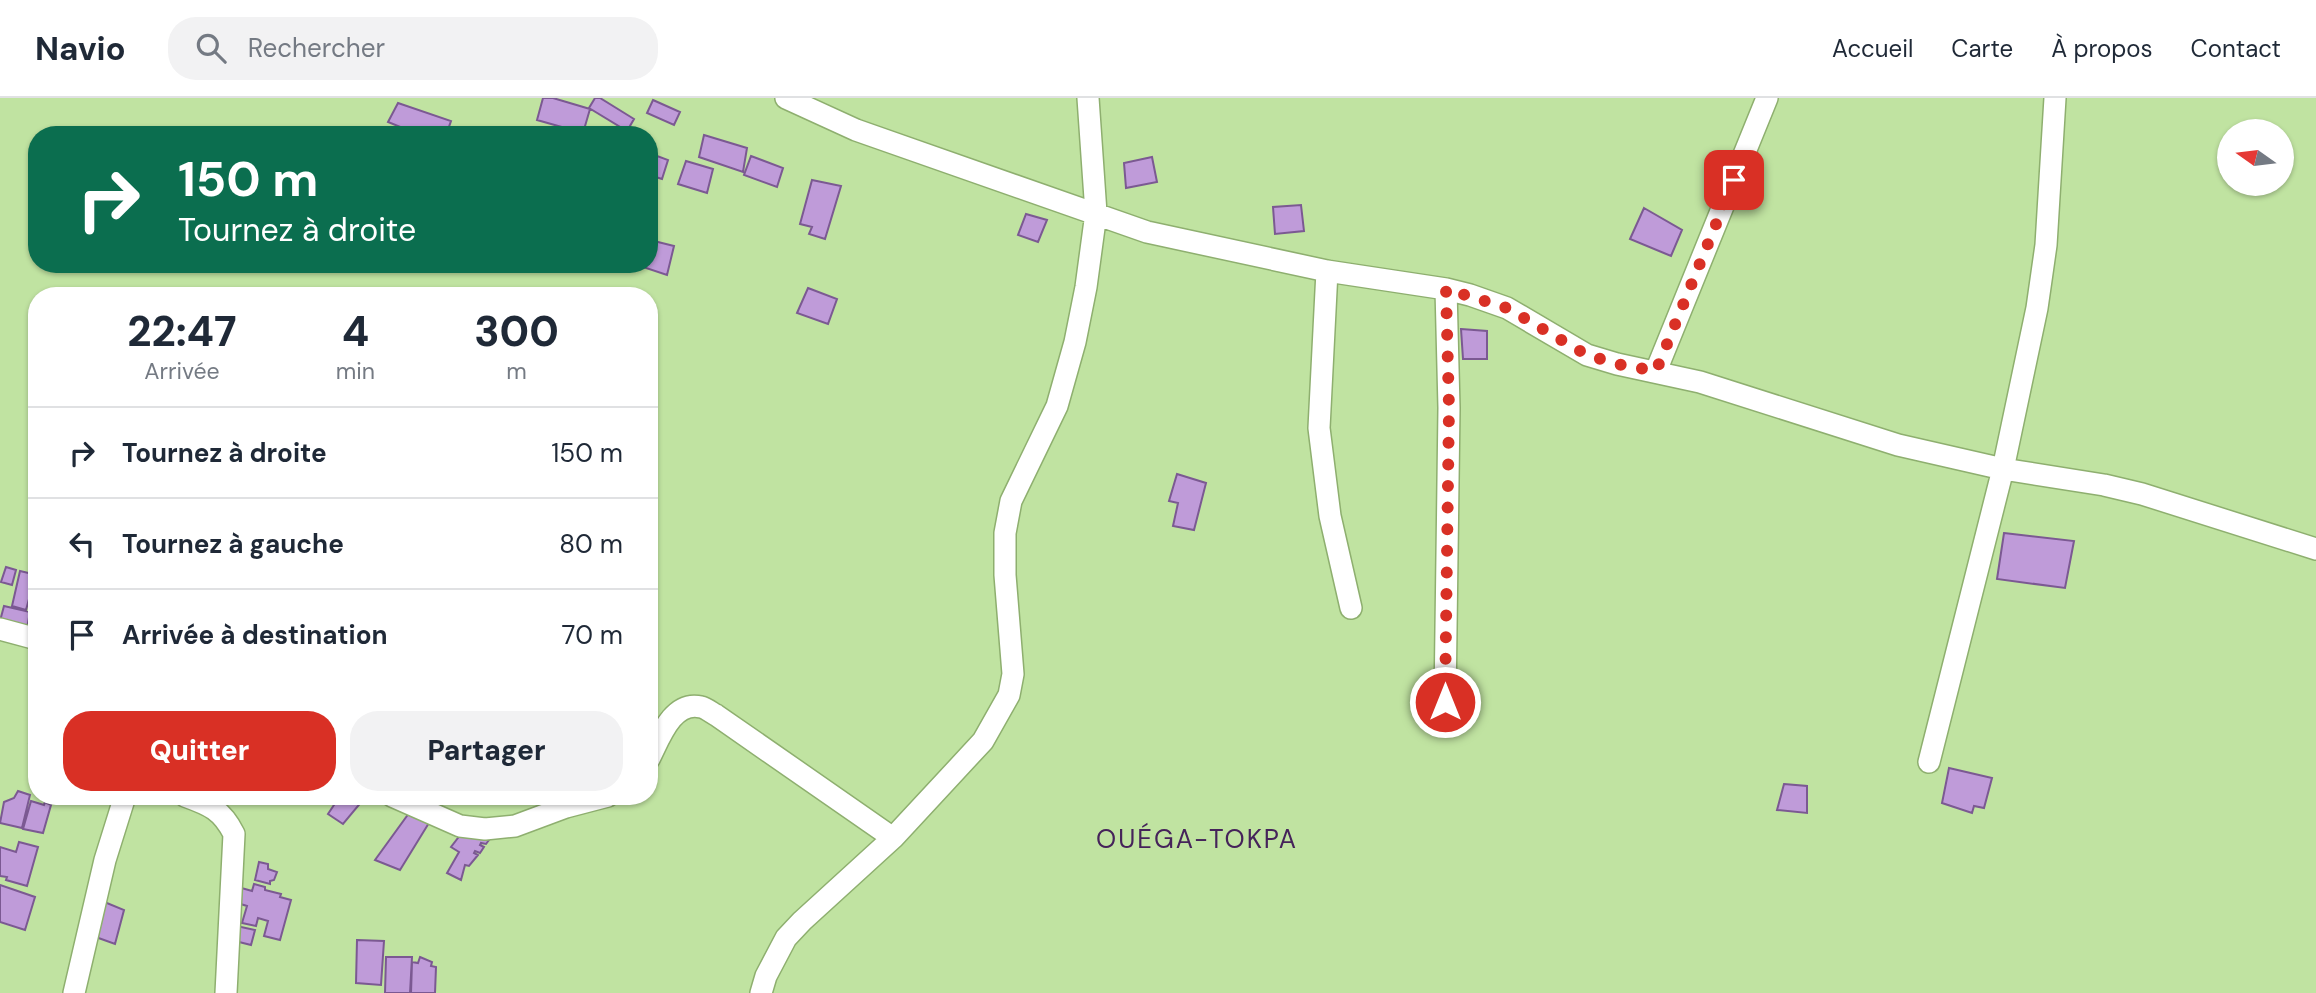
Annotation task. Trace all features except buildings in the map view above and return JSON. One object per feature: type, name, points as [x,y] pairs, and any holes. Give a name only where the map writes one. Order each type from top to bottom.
[{"type":"street","points":[[786,98],[867,134],[1147,232],[1327,271],[1446,289],[1507,308],[1587,355],[1617,364],[1700,382],[1898,445],[2003,469],[2142,494],[2316,549]]},
{"type":"street","points":[[761,993],[766,976],[786,938],[893,838],[983,741],[1009,695],[1013,674],[1005,575],[1005,533],[1011,501],[1057,406],[1075,342],[1086,287],[1096,213],[1088,98]]},
{"type":"street","points":[[1656,371],[1767,98]]},
{"type":"street","points":[[1929,762],[2003,469],[2037,308],[2046,245],[2054,98]]},
{"type":"street","points":[[1327,271],[1320,428],[1330,516],[1350,608]]},
{"type":"street","points":[[1445,702],[1449,408],[1446,289]]},
{"type":"street","points":[[0,629],[28,637]]},
{"type":"street","points":[[658,742],[667,724],[681,709],[700,707],[716,715],[893,838]]},
{"type":"street","points":[[74,993],[105,860],[122,805]]},
{"type":"street","points":[[206,805],[225,817],[234,834],[226,993]]},
{"type":"street","points":[[412,805],[460,826],[485,829],[516,827],[574,805]]},
{"type":"district","name":"OUÉGA-TOKPA","points":[[1197,839]]},
{"type":"route","points":[[1445,702],[1449,408],[1446,289],[1507,308],[1587,355],[1656,371],[1734,180]]}]
